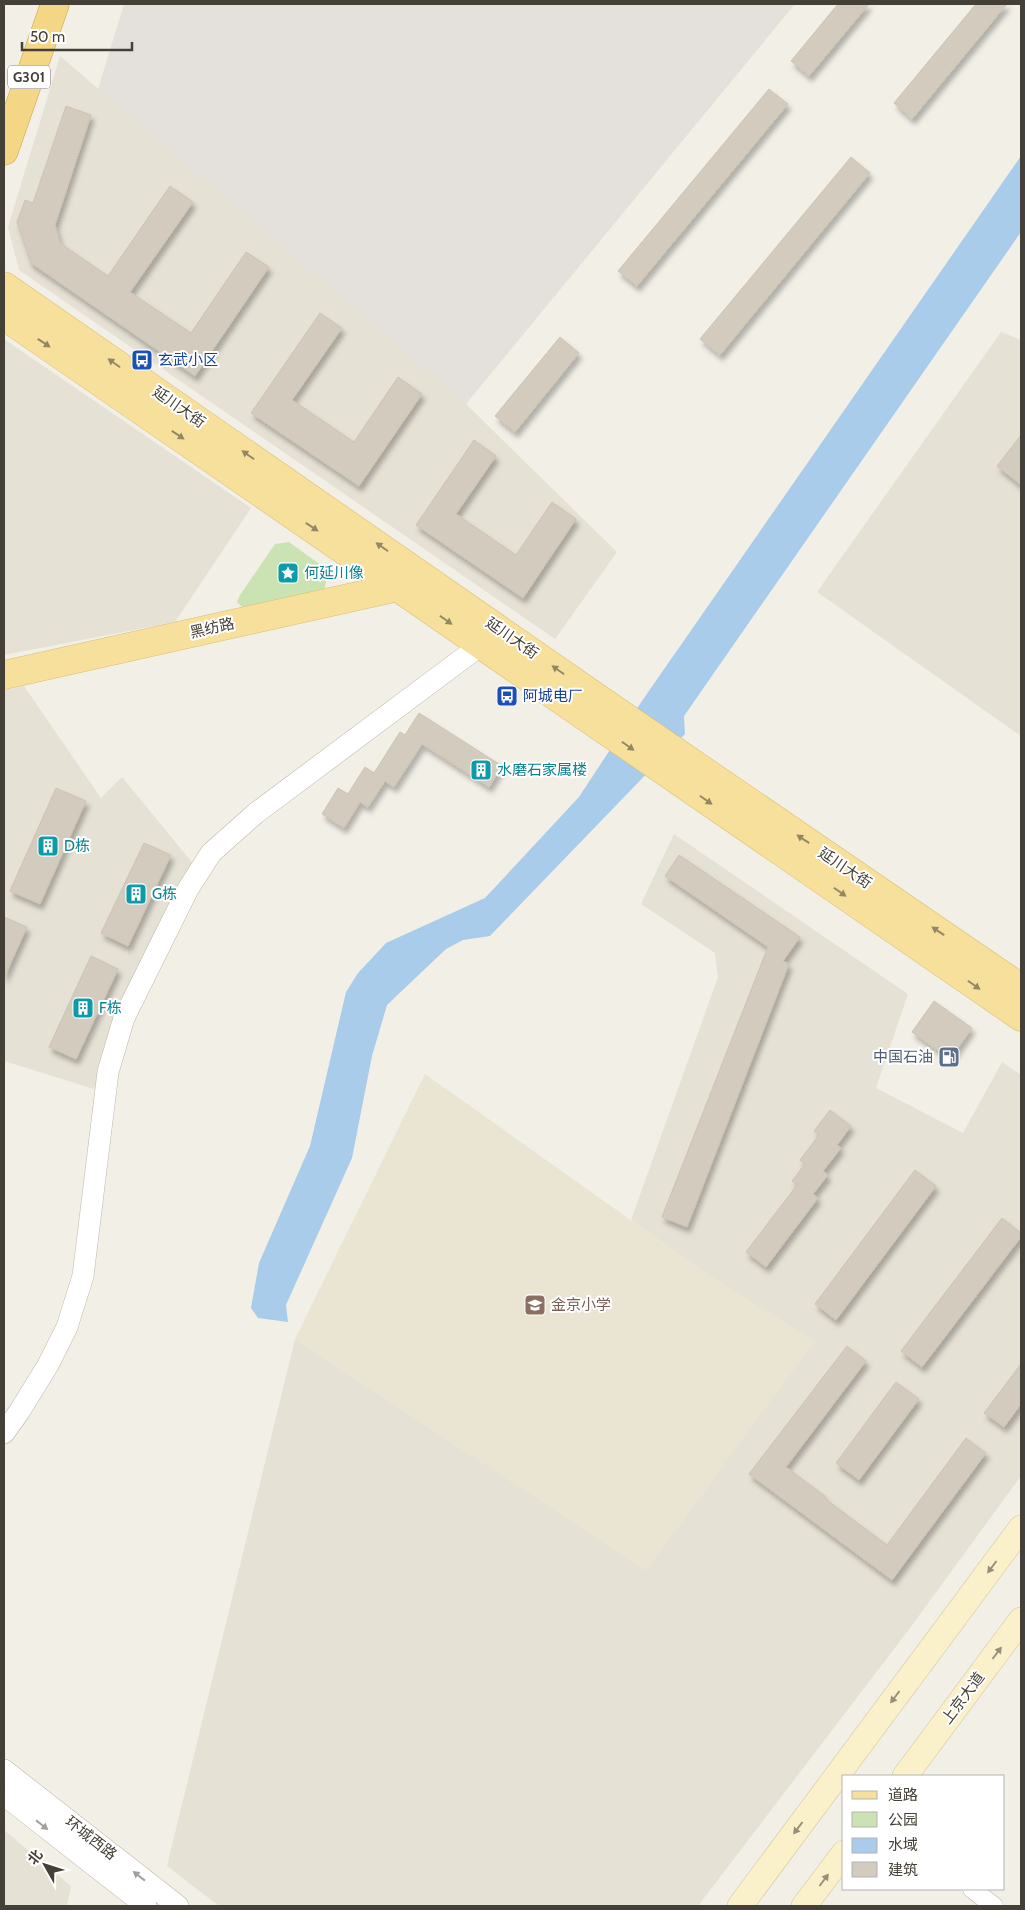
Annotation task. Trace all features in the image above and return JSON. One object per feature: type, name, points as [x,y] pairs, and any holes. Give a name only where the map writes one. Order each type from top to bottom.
[{"type":"highway","name":"G301","points":[[4,110],[41,4]]},
{"type":"highway","name":"G301","points":[[4,151],[55,4]]},
{"type":"main road","name":"延川大街","points":[[4,286],[405,577],[673,764],[1021,1017]]},
{"type":"main road","name":"延川大街","points":[[4,316],[405,577]]},
{"type":"main road","name":"黑纺路","points":[[4,675],[405,577]]},
{"type":"main road","name":"延川大街","points":[[673,764],[1021,988]]},
{"type":"main road","points":[[740,1906],[1021,1528]]},
{"type":"main road","name":"上京大道","points":[[906,1775],[1021,1620]]},
{"type":"main road","points":[[804,1906],[842,1856]]},
{"type":"street","points":[[4,1433],[48,1365],[67,1326],[83,1276],[108,1072],[124,1018],[188,889],[211,853],[256,813],[491,638]]},
{"type":"street","name":"环城西路","points":[[4,1770],[178,1906]]},
{"type":"street","name":"环城西路","points":[[4,1795],[146,1906]]},
{"type":"street","points":[[973,1890],[994,1906]]},
{"type":"shaded area","points":[[124,4],[795,4],[466,404],[98,89]]},
{"type":"shaded area","points":[[60,56],[466,404],[617,552],[555,639],[19,270],[8,227]]},
{"type":"shaded area","points":[[1001,332],[1021,340],[1021,736],[817,592]]},
{"type":"shaded area","points":[[4,339],[251,508],[175,622],[4,655]]},
{"type":"shaded area","points":[[24,686],[101,798],[122,777],[195,866],[126,998],[94,1089],[4,1061],[4,690]]},
{"type":"shaded area","points":[[674,834],[908,994],[876,1088],[963,1133],[1002,1062],[1021,1075],[1021,1476],[910,1628],[698,1906],[219,1906],[167,1866],[295,1339],[646,1570],[711,1482],[701,1270],[631,1220],[718,977],[715,953],[641,904]]},
{"type":"shaded area","name":"金京小学","points":[[425,1074],[701,1270],[815,1341],[646,1570],[295,1339]]},
{"type":"shaded area","points":[[4,1830],[71,1886],[67,1906],[4,1906]]},
{"type":"green space","points":[[289,542],[329,571],[324,590],[244,609],[237,602],[240,595],[275,544]]},
{"type":"water","points":[[1021,156],[1021,232],[684,716],[685,734],[490,936],[463,940],[446,949],[387,1005],[372,1056],[352,1158],[286,1305],[288,1322],[258,1318],[251,1308],[259,1263],[310,1146],[346,992],[358,973],[386,943],[485,898],[579,797],[644,698]]},
{"type":"building","points":[[838,4],[869,4],[809,76],[791,61]]},
{"type":"building","points":[[976,4],[1007,4],[912,119],[894,103]]},
{"type":"building","points":[[769,89],[788,104],[637,286],[618,271]]},
{"type":"building","points":[[66,106],[91,115],[55,225],[60,243],[108,276],[170,186],[193,202],[130,292],[191,333],[246,252],[269,267],[195,376],[31,263],[17,222],[25,200],[33,203]]},
{"type":"building","points":[[851,157],[870,173],[720,355],[700,339]]},
{"type":"building","points":[[320,313],[342,328],[292,400],[354,442],[398,377],[422,394],[359,486],[251,413]]},
{"type":"building","points":[[560,337],[579,353],[515,432],[495,416]]},
{"type":"building","points":[[1021,435],[1021,485],[997,466]]},
{"type":"building","points":[[474,440],[496,456],[456,514],[516,555],[552,502],[576,519],[523,598],[416,525]]},
{"type":"building","name":"水磨石家属楼","points":[[419,713],[502,766],[489,787],[422,744],[394,787],[385,781],[368,807],[360,802],[344,828],[322,814],[338,788],[348,794],[365,767],[374,773],[400,732],[405,735]]},
{"type":"building","name":"D栋","points":[[56,788],[86,801],[40,904],[10,891]]},
{"type":"building","name":"G栋","points":[[144,843],[171,855],[128,946],[101,933]]},
{"type":"building","points":[[679,855],[800,937],[783,961],[789,964],[687,1227],[662,1217],[768,947],[665,876]]},
{"type":"building","points":[[4,917],[27,927],[4,978]]},
{"type":"building","name":"F栋","points":[[91,956],[118,969],[76,1059],[49,1047]]},
{"type":"building","points":[[934,1001],[972,1028],[950,1059],[912,1032]]},
{"type":"building","points":[[830,1110],[851,1126],[837,1145],[841,1148],[823,1171],[828,1175],[813,1194],[818,1198],[766,1267],[746,1252],[797,1185],[792,1181],[805,1164],[800,1160],[819,1135],[814,1131]]},
{"type":"building","points":[[915,1170],[936,1186],[836,1320],[815,1304]]},
{"type":"building","points":[[1002,1218],[1021,1233],[1021,1237],[922,1367],[901,1351]]},
{"type":"building","points":[[847,1346],[866,1361],[786,1467],[825,1496],[824,1498],[887,1545],[966,1438],[986,1453],[892,1580],[749,1474]]},
{"type":"building","points":[[1021,1364],[1021,1404],[1004,1427],[984,1413]]},
{"type":"building","points":[[896,1382],[919,1399],[859,1480],[836,1463]]},
{"type":"place","name":"玄武小区","points":[[142,360]]},
{"type":"place","name":"何延川像","points":[[288,573]]},
{"type":"place","name":"阿城电厂","points":[[507,696]]},
{"type":"place","name":"水磨石家属楼","points":[[481,770]]},
{"type":"place","name":"D栋","points":[[48,846]]},
{"type":"place","name":"G栋","points":[[136,894]]},
{"type":"place","name":"F栋","points":[[83,1008]]},
{"type":"place","name":"中国石油","points":[[949,1057]]},
{"type":"place","name":"金京小学","points":[[535,1305]]}]
